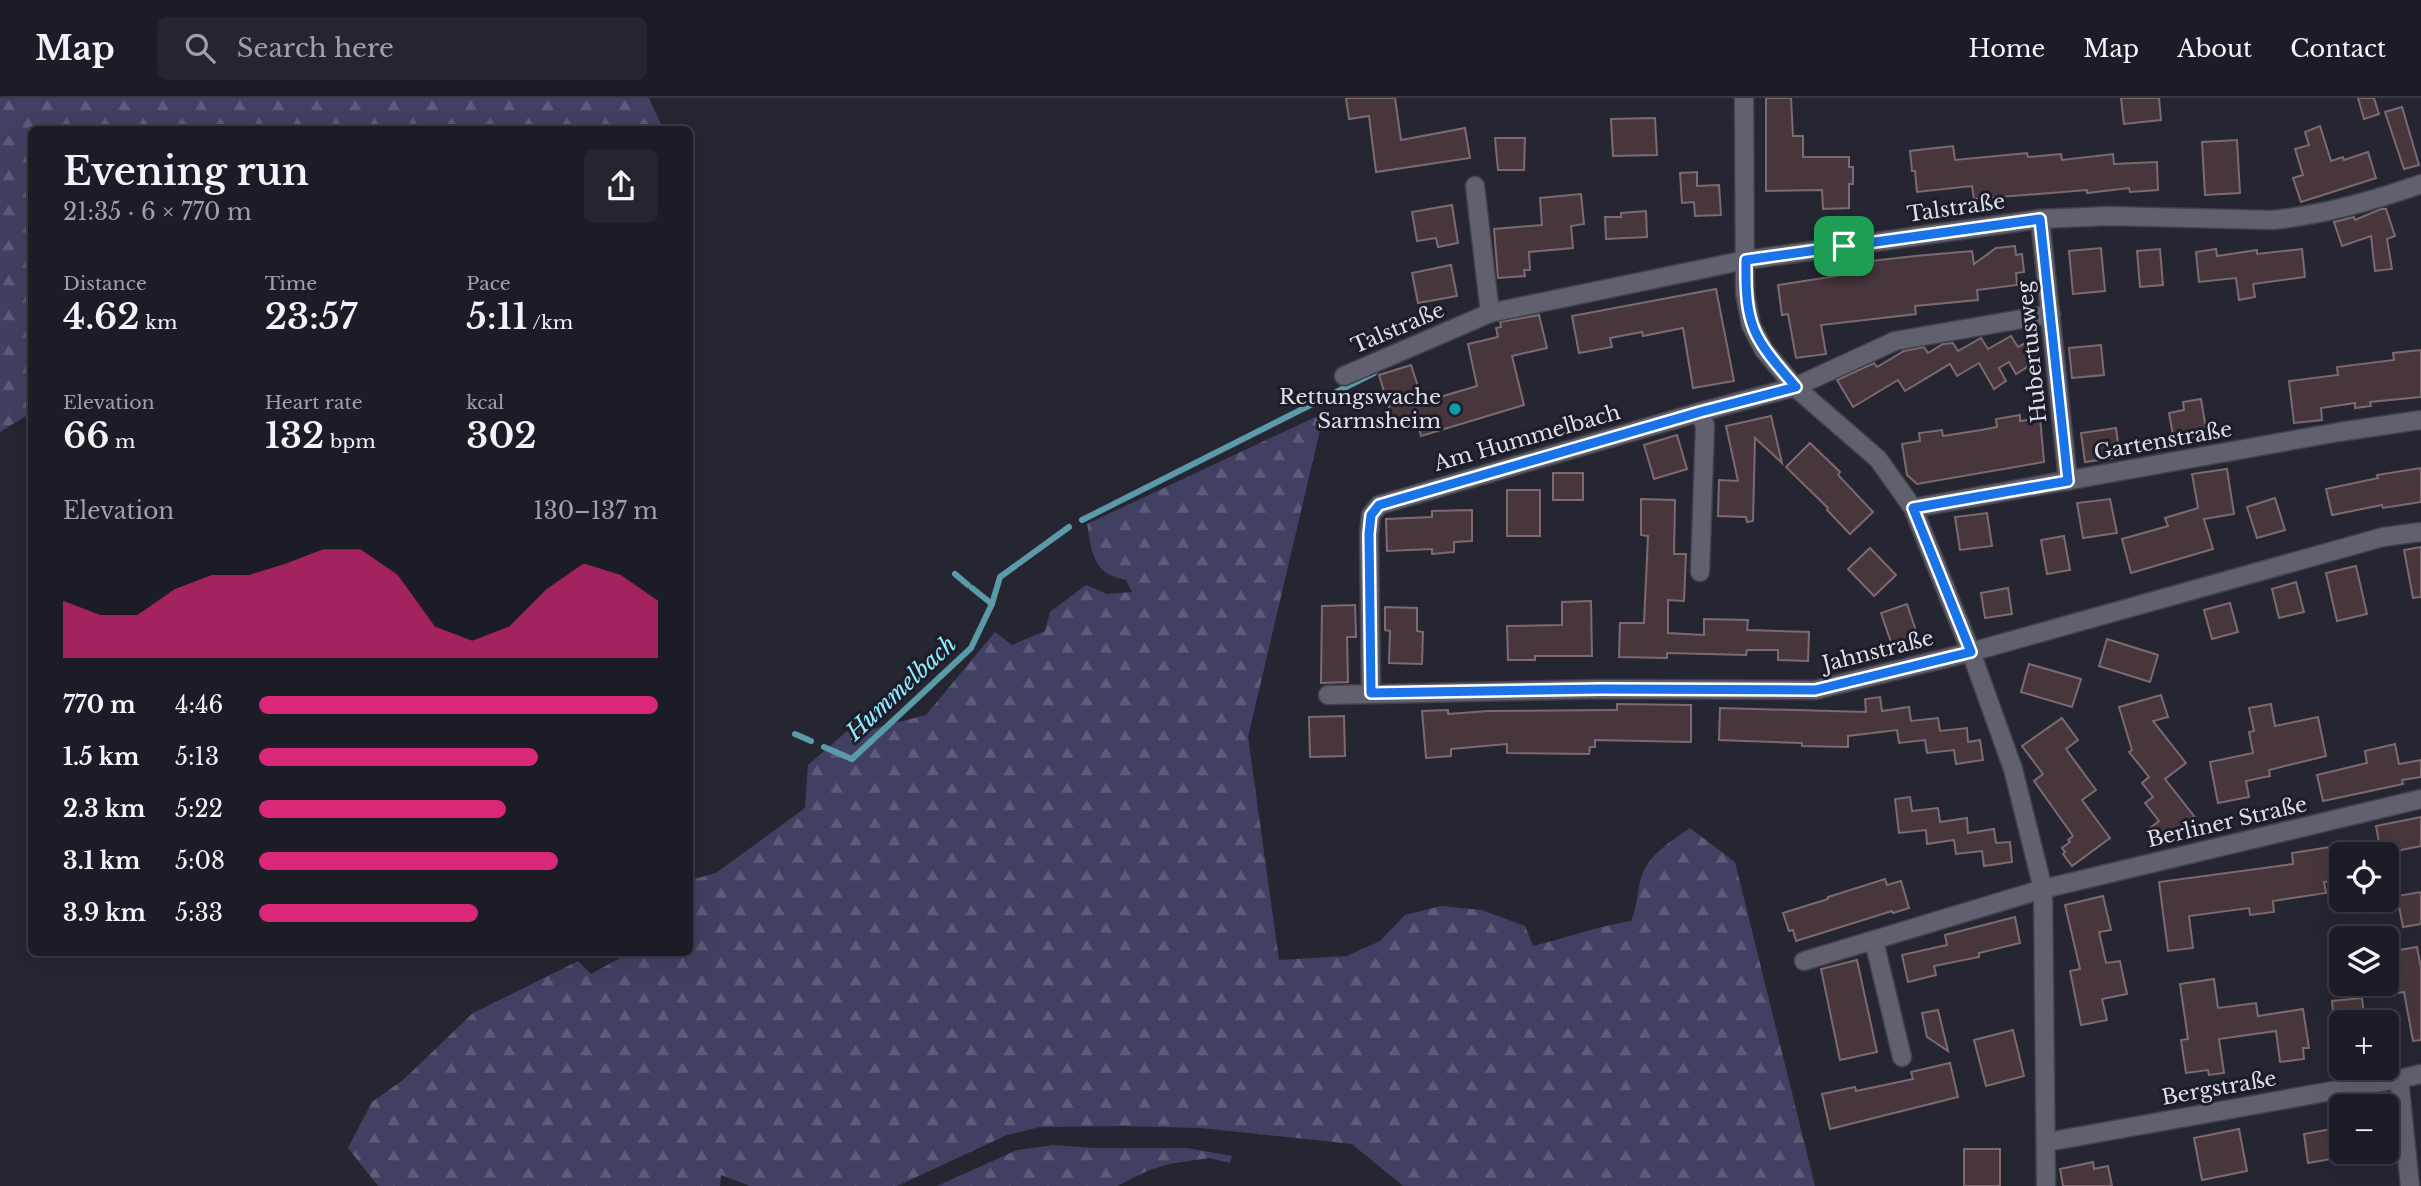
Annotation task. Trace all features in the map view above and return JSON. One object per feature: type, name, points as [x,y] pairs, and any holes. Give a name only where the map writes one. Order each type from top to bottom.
[{"type":"street","points":[[1744,98],[1746,303],[1751,325],[1764,350],[1796,387],[1878,459],[1913,508],[1971,652],[2013,769],[2043,889],[2046,1186]]},
{"type":"street","name":"Talstraße","points":[[1344,376],[1490,313],[1746,260],[2040,219],[2109,216],[2272,220],[2291,218],[2355,204],[2421,184]]},
{"type":"street","points":[[1475,186],[1490,313]]},
{"type":"street","name":"Hubertusweg","points":[[2040,219],[2068,481]]},
{"type":"street","name":"Am Hummelbach","points":[[1371,693],[1369,534],[1371,515],[1379,505],[1796,387],[1895,341],[2051,314]]},
{"type":"street","points":[[1700,412],[1705,426],[1700,572]]},
{"type":"street","name":"Gartenstraße","points":[[1913,508],[2339,432],[2421,421]]},
{"type":"street","name":"Jahnstraße","points":[[1328,695],[1601,689],[1815,690],[1971,652],[2383,537],[2421,531]]},
{"type":"street","name":"Berliner Straße","points":[[1804,961],[2043,889],[2421,799]]},
{"type":"street","points":[[1874,941],[1902,1057]]},
{"type":"street","name":"Bergstraße","points":[[2399,1079],[2421,1074]]},
{"type":"street","points":[[2399,1079],[2410,1186]]},
{"type":"street","name":"Bergstraße","points":[[2047,1142],[2393,1080]]},
{"type":"green space","points":[[0,98],[649,98],[662,126],[28,126],[28,415],[0,432]]},
{"type":"green space","points":[[1324,413],[1248,737],[1279,960],[1347,956],[1380,941],[1405,915],[1441,906],[1482,910],[1525,926],[1533,946],[1631,921],[1641,878],[1649,862],[1661,849],[1690,828],[1735,862],[1815,1186],[1403,1186],[1352,1144],[1201,1128],[1122,1126],[1040,1127],[1007,1135],[897,1186],[750,1186],[721,1175],[720,1186],[378,1186],[348,1148],[372,1102],[403,1080],[473,1013],[578,961],[591,974],[624,956],[693,956],[693,879],[716,873],[805,808],[808,765],[859,721],[872,729],[926,715],[995,632],[1012,645],[1045,631],[1050,612],[1086,585],[1107,594],[1132,592],[1126,580],[1106,573],[1100,567],[1093,552],[1087,524]]},
{"type":"green space","points":[[1054,1145],[1187,1148],[1232,1156],[1230,1163],[1209,1158],[1169,1164],[1147,1171],[1117,1186],[937,1186],[1017,1150]]},
{"type":"building","points":[[1346,98],[1395,98],[1401,140],[1465,128],[1470,158],[1376,172],[1369,116],[1349,119]]},
{"type":"building","points":[[1766,98],[1791,98],[1793,136],[1803,136],[1803,157],[1849,157],[1849,167],[1853,167],[1853,184],[1849,184],[1849,208],[1823,209],[1822,190],[1766,191]]},
{"type":"building","points":[[2121,98],[2159,98],[2161,120],[2124,124]]},
{"type":"building","points":[[2358,98],[2374,98],[2379,114],[2364,119]]},
{"type":"building","points":[[2402,107],[2419,165],[2404,169],[2385,112]]},
{"type":"building","points":[[1655,118],[1657,155],[1613,156],[1611,119]]},
{"type":"building","points":[[2320,126],[2331,161],[2343,157],[2344,160],[2368,152],[2376,178],[2301,202],[2293,178],[2303,175],[2295,149],[2309,145],[2305,132]]},
{"type":"building","points":[[1495,138],[1525,138],[1524,170],[1498,170]]},
{"type":"building","points":[[2237,140],[2240,193],[2205,195],[2202,142]]},
{"type":"building","points":[[1953,146],[1955,160],[2027,153],[2028,157],[2061,154],[2062,160],[2113,154],[2114,164],[2157,162],[2158,190],[2130,192],[2129,188],[2087,193],[2087,190],[1974,199],[1972,186],[1917,192],[1910,151]]},
{"type":"building","points":[[1697,172],[1697,186],[1719,185],[1721,215],[1695,216],[1694,202],[1682,203],[1680,173]]},
{"type":"building","points":[[1581,194],[1584,224],[1571,226],[1573,248],[1529,252],[1530,270],[1524,270],[1525,276],[1498,278],[1494,229],[1542,225],[1540,198]]},
{"type":"building","points":[[1452,205],[1458,243],[1438,247],[1436,238],[1417,241],[1412,212]]},
{"type":"building","points":[[2386,209],[2395,236],[2387,239],[2392,269],[2375,271],[2371,236],[2342,246],[2334,222],[2354,217],[2355,220]]},
{"type":"building","points":[[1646,211],[1647,237],[1606,239],[1605,217],[1621,217],[1621,213]]},
{"type":"building","points":[[2015,246],[2016,255],[2022,254],[2024,272],[2016,273],[2017,285],[1977,290],[1978,300],[1915,306],[1916,314],[1821,325],[1826,354],[1796,358],[1788,314],[1782,315],[1778,285],[1837,276],[1835,265],[1915,256],[1972,251],[1974,264],[1996,248]]},
{"type":"building","points":[[2101,248],[2105,291],[2073,294],[2069,251]]},
{"type":"building","points":[[2160,249],[2163,285],[2140,287],[2137,251]]},
{"type":"building","points":[[2216,249],[2217,256],[2257,250],[2257,254],[2302,249],[2305,277],[2253,284],[2255,297],[2239,300],[2236,278],[2199,282],[2196,252]]},
{"type":"building","points":[[1451,265],[1457,296],[1418,303],[1412,273]]},
{"type":"building","points":[[1716,289],[1734,381],[1693,388],[1683,328],[1643,336],[1642,332],[1610,338],[1612,347],[1579,353],[1572,316]]},
{"type":"building","points":[[1539,315],[1547,348],[1512,356],[1524,405],[1421,436],[1417,421],[1395,427],[1379,375],[1411,365],[1423,402],[1477,386],[1468,344],[1498,337],[1496,328],[1501,327],[1500,322]]},
{"type":"building","points":[[2011,336],[2018,347],[2029,341],[2040,359],[2016,374],[2009,362],[1999,368],[2006,381],[1994,389],[1979,363],[1957,376],[1950,364],[1905,391],[1898,380],[1853,407],[1837,380],[1874,363],[1877,367],[1904,351],[1924,347],[1928,353],[1943,344],[1953,343],[1958,351],[1981,338],[1988,349]]},
{"type":"building","points":[[2101,345],[2104,375],[2072,378],[2069,348]]},
{"type":"building","points":[[2421,350],[2421,397],[2370,402],[2371,406],[2355,408],[2355,403],[2321,408],[2322,420],[2294,423],[2289,381],[2338,375],[2337,367],[2394,360],[2393,353]]},
{"type":"building","points":[[2201,399],[2207,435],[2174,441],[2169,413],[2184,410],[2183,402]]},
{"type":"building","points":[[2020,415],[2020,421],[2040,418],[2044,462],[1917,484],[1907,475],[1902,444],[1920,441],[1919,433],[1942,430],[1943,436],[1981,430],[1997,427],[1996,419]]},
{"type":"building","points":[[1771,416],[1782,463],[1755,438],[1753,521],[1747,522],[1746,517],[1718,516],[1719,480],[1738,481],[1726,426]]},
{"type":"building","points":[[2116,428],[2120,457],[2085,462],[2081,433]]},
{"type":"building","points":[[1677,435],[1687,469],[1654,479],[1644,445]]},
{"type":"building","points":[[1810,443],[1840,472],[1838,475],[1873,512],[1850,534],[1786,467]]},
{"type":"building","points":[[2421,468],[2421,502],[2383,508],[2382,505],[2332,515],[2326,489],[2378,478],[2377,475]]},
{"type":"building","points":[[2227,469],[2234,514],[2204,519],[2213,549],[2131,573],[2122,539],[2168,526],[2165,518],[2198,508],[2192,474]]},
{"type":"building","points":[[1553,473],[1583,473],[1583,500],[1553,500]]},
{"type":"building","points":[[1507,490],[1540,490],[1540,536],[1507,536]]},
{"type":"building","points":[[2275,498],[2285,530],[2257,538],[2247,507]]},
{"type":"building","points":[[1641,499],[1675,500],[1674,554],[1686,554],[1684,601],[1668,600],[1668,633],[1704,635],[1704,619],[1748,620],[1747,630],[1809,632],[1808,661],[1778,660],[1778,650],[1747,650],[1746,655],[1667,653],[1667,658],[1619,657],[1620,623],[1644,623],[1648,536],[1641,535]]},
{"type":"building","points":[[2110,499],[2117,533],[2083,538],[2077,503]]},
{"type":"building","points":[[1472,510],[1472,541],[1454,542],[1454,552],[1432,554],[1432,549],[1387,551],[1386,519],[1432,517],[1432,511]]},
{"type":"building","points":[[1987,513],[1992,546],[1960,550],[1955,517]]},
{"type":"building","points":[[2064,536],[2070,570],[2047,574],[2041,540]]},
{"type":"building","points":[[2421,547],[2421,597],[2413,598],[2404,550]]},
{"type":"building","points":[[1870,548],[1896,575],[1874,596],[1848,569]]},
{"type":"building","points":[[2356,566],[2367,614],[2337,621],[2326,573]]},
{"type":"building","points":[[2296,582],[2304,612],[2279,618],[2272,589]]},
{"type":"building","points":[[2008,588],[2012,614],[1985,618],[1981,593]]},
{"type":"building","points":[[1591,601],[1592,656],[1535,656],[1535,660],[1508,660],[1507,626],[1562,625],[1562,602]]},
{"type":"building","points":[[2230,603],[2238,632],[2212,639],[2204,610]]},
{"type":"building","points":[[1907,604],[1919,640],[1893,648],[1881,613]]},
{"type":"building","points":[[1355,605],[1356,637],[1347,637],[1348,682],[1321,683],[1322,606]]},
{"type":"building","points":[[1385,607],[1417,608],[1417,631],[1423,632],[1422,664],[1389,663],[1390,631],[1385,630]]},
{"type":"building","points":[[2107,639],[2158,655],[2150,682],[2099,666]]},
{"type":"building","points":[[2029,664],[2081,679],[2072,707],[2021,692]]},
{"type":"building","points":[[2161,695],[2168,717],[2153,721],[2186,763],[2165,779],[2194,816],[2159,842],[2149,829],[2159,821],[2145,803],[2153,797],[2142,783],[2149,777],[2129,752],[2132,750],[2119,707]]},
{"type":"building","points":[[1880,697],[1882,711],[1909,707],[1911,721],[1938,718],[1940,731],[1967,728],[1968,742],[1980,740],[1983,760],[1956,764],[1954,750],[1927,753],[1925,740],[1899,743],[1897,730],[1848,736],[1848,747],[1719,740],[1720,708],[1866,712],[1865,699]]},
{"type":"building","points":[[1617,704],[1691,705],[1691,742],[1595,740],[1595,747],[1590,747],[1589,754],[1507,753],[1507,744],[1451,749],[1451,756],[1426,758],[1422,711],[1448,710],[1448,714],[1617,710]]},
{"type":"building","points":[[2271,704],[2275,726],[2318,717],[2326,756],[2269,770],[2270,776],[2246,781],[2249,797],[2218,803],[2210,762],[2253,753],[2249,732],[2254,731],[2249,708]]},
{"type":"building","points":[[1344,716],[1345,756],[1310,757],[1309,717]]},
{"type":"building","points":[[2062,718],[2078,740],[2066,749],[2096,790],[2082,800],[2110,838],[2072,866],[2062,848],[2073,836],[2034,781],[2043,774],[2022,746]]},
{"type":"building","points":[[2395,744],[2399,764],[2421,760],[2421,777],[2402,780],[2403,784],[2323,801],[2317,775],[2367,763],[2365,751]]},
{"type":"building","points":[[1910,797],[1912,811],[1938,808],[1940,822],[1967,818],[1968,833],[1994,829],[1996,843],[2010,842],[2012,862],[1984,866],[1982,851],[1956,854],[1954,840],[1927,844],[1926,830],[1899,833],[1895,799]]},
{"type":"building","points":[[2421,817],[2421,846],[2399,850],[2399,842],[2379,842],[2376,826]]},
{"type":"building","points":[[2329,847],[2329,881],[2324,882],[2326,893],[2273,901],[2274,912],[2250,915],[2249,908],[2189,916],[2193,948],[2168,951],[2159,882],[2293,864],[2292,853]]},
{"type":"building","points":[[1885,879],[1887,885],[1901,881],[1909,908],[1796,941],[1793,930],[1789,931],[1783,913]]},
{"type":"building","points":[[2421,892],[2421,924],[2403,927],[2399,896]]},
{"type":"building","points":[[2103,896],[2111,930],[2099,932],[2106,963],[2120,961],[2127,994],[2102,999],[2107,1020],[2081,1025],[2070,971],[2080,969],[2065,905]]},
{"type":"building","points":[[2015,917],[2020,943],[1979,953],[1979,957],[1934,966],[1936,975],[1908,982],[1902,955],[1947,945],[1945,935]]},
{"type":"building","points":[[2417,947],[2421,968],[2421,1040],[2413,1041],[2404,992],[2399,993],[2399,950]]},
{"type":"building","points":[[1857,960],[1877,1052],[1840,1060],[1821,969]]},
{"type":"building","points":[[2214,979],[2218,1008],[2256,1003],[2258,1016],[2303,1009],[2309,1048],[2303,1048],[2304,1059],[2280,1062],[2276,1031],[2219,1039],[2224,1073],[2209,1075],[2208,1070],[2186,1073],[2181,1040],[2188,1039],[2180,984]]},
{"type":"building","points":[[2362,998],[2364,1010],[2333,1010],[2332,1001]]},
{"type":"building","points":[[1938,1010],[1948,1051],[1927,1037],[1922,1013]]},
{"type":"building","points":[[2013,1030],[2024,1076],[1986,1086],[1974,1040]]},
{"type":"building","points":[[1950,1063],[1958,1097],[1830,1129],[1822,1094],[1855,1087],[1856,1091],[1913,1079],[1911,1072]]},
{"type":"building","points":[[2239,1129],[2247,1171],[2202,1180],[2194,1138]]},
{"type":"building","points":[[2329,1129],[2329,1159],[2308,1163],[2304,1134]]},
{"type":"building","points":[[1964,1149],[2000,1149],[2000,1186],[1964,1186]]},
{"type":"building","points":[[2093,1162],[2094,1169],[2108,1166],[2112,1186],[2063,1186],[2060,1169]]},
{"type":"waterway","name":"Hummelbach","points":[[1082,520],[1374,373],[1378,367]]},
{"type":"waterway","name":"Hummelbach","points":[[824,747],[852,759],[971,648],[992,604],[1000,577],[1069,527]]},
{"type":"waterway","points":[[955,574],[968,585]]},
{"type":"waterway","points":[[972,588],[992,604]]},
{"type":"waterway","name":"Hummelbach","points":[[795,734],[811,741]]},
{"type":"place","name":"Rettungswache Sarmsheim","points":[[1455,409]]},
{"type":"route","points":[[2040,219],[2068,481],[1913,508],[1971,652],[1815,690],[1601,689],[1371,693],[1369,534],[1371,515],[1379,505],[1796,387],[1756,338],[1746,303],[1746,260],[1844,246],[2040,219]]}]
